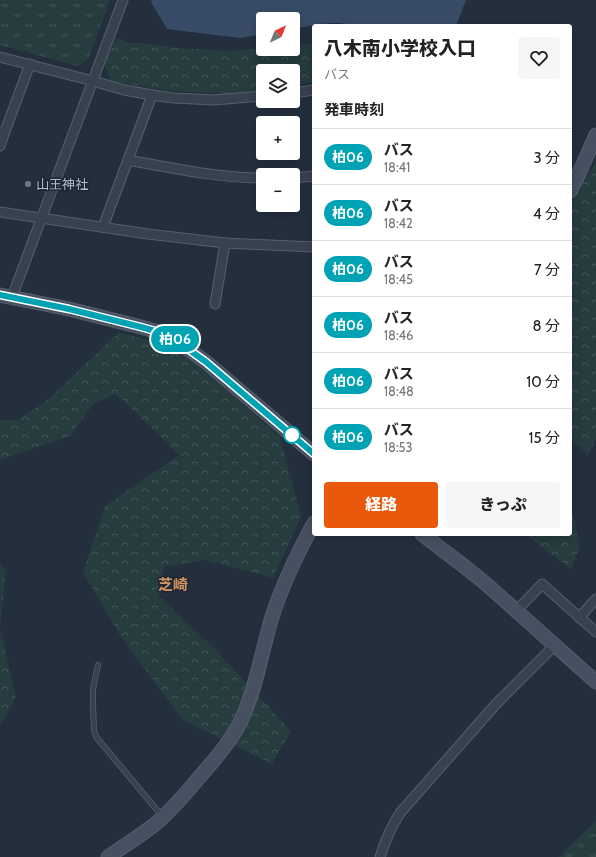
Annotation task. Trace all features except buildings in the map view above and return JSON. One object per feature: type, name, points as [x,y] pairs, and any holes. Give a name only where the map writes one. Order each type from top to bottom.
[{"type":"street","points":[[123,0],[42,218],[6,296],[69,309],[148,329],[162,333],[174,339],[206,362],[312,452]]},
{"type":"street","points":[[0,57],[124,90],[152,95],[174,98],[214,100],[256,97]]},
{"type":"street","points":[[0,146],[2,134],[30,64]]},
{"type":"street","points":[[300,92],[312,90]]},
{"type":"street","points":[[104,227],[152,95]]},
{"type":"street","points":[[572,187],[596,135]]},
{"type":"street","points":[[128,160],[184,170],[256,178]]},
{"type":"street","points":[[300,177],[312,176]]},
{"type":"street","points":[[0,212],[148,234],[225,243],[312,248]]},
{"type":"street","points":[[215,304],[225,243]]},
{"type":"street","points":[[108,857],[163,818],[212,763],[238,728],[244,716],[250,697],[278,598],[293,563],[312,527]]},
{"type":"street","points":[[425,536],[465,567],[596,682]]},
{"type":"street","points":[[516,611],[542,584],[596,632]]},
{"type":"street","points":[[580,618],[596,599]]},
{"type":"street","points":[[380,857],[384,843],[400,813],[496,704],[555,645]]},
{"type":"lane","points":[[98,665],[93,689],[94,731],[97,738],[163,818]]},
{"type":"green space","points":[[0,0],[110,0],[88,60],[77,66],[0,45]]},
{"type":"green space","points":[[115,38],[129,43],[145,43],[176,48],[231,51],[256,49],[256,56],[300,56],[300,44],[312,43],[312,82],[300,85],[300,64],[256,64],[256,91],[231,94],[164,90],[110,81],[105,65]]},
{"type":"green space","points":[[596,162],[596,439],[588,455],[572,440],[572,200]]},
{"type":"green space","points":[[119,332],[181,350],[280,437],[301,516],[273,578],[205,560],[164,567],[159,596],[216,650],[291,731],[272,764],[183,720],[119,634],[83,572],[105,506],[179,455],[116,394],[94,403],[70,436],[0,460],[0,420],[18,420],[49,399]]},
{"type":"green space","points":[[572,517],[574,519],[580,547],[571,569],[528,536],[572,536]]},
{"type":"green space","points":[[0,562],[6,571],[0,628]]},
{"type":"green space","points":[[0,628],[16,698],[0,725]]},
{"type":"green space","points":[[596,821],[596,857],[559,857]]},
{"type":"water","points":[[152,0],[466,0],[457,24],[337,23],[312,24],[312,25],[300,28],[300,12],[256,12],[256,35],[240,38],[167,29],[151,2]]},
{"type":"bus line","name":"柏06","points":[[0,295],[69,309],[141,327],[162,333],[174,339],[206,362],[312,452]]},
{"type":"place","name":"山王神社","points":[[28,184]]},
{"type":"district","name":"芝崎","points":[[173,585]]}]
